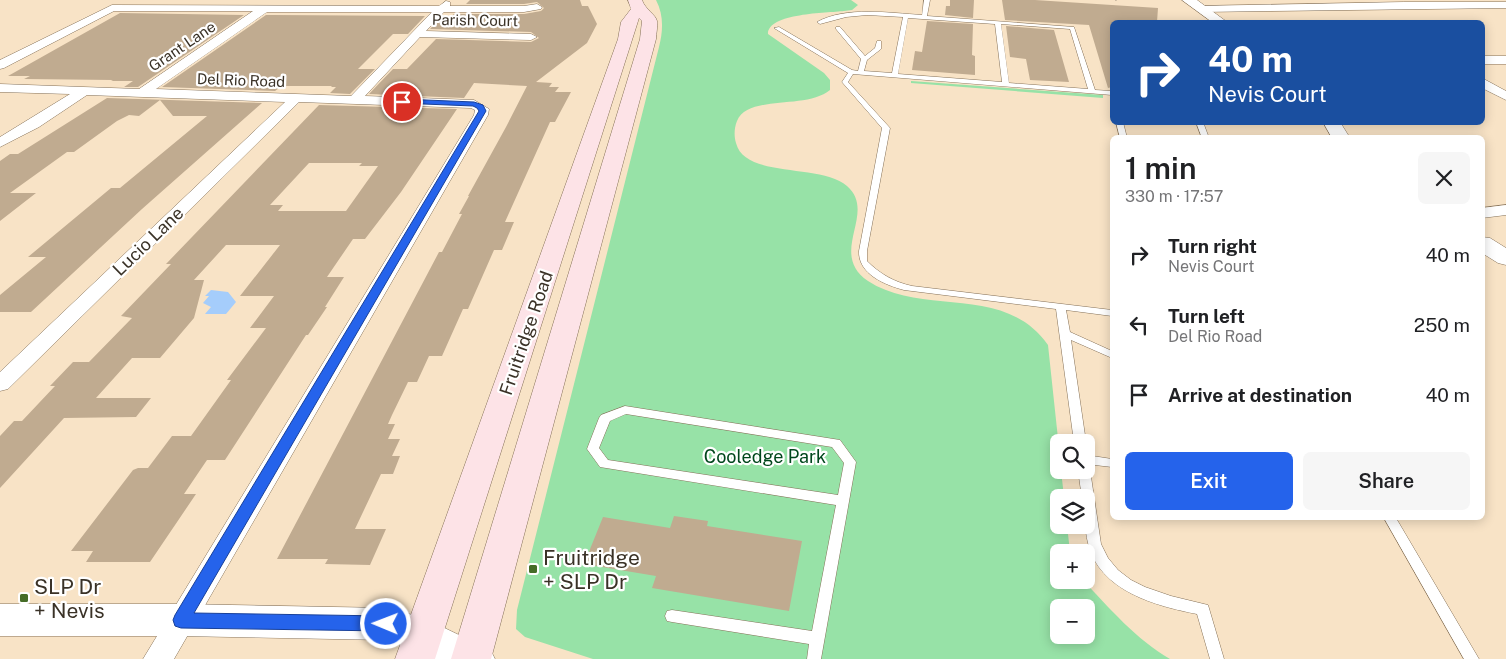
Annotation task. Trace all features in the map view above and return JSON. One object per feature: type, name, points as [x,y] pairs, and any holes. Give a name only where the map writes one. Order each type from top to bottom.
[{"type":"main road","name":"Fruitridge Road","points":[[420,647],[626,39],[629,22],[637,4],[650,20],[648,39],[473,659]]},
{"type":"street","points":[[1188,0],[1217,20]]},
{"type":"street","points":[[354,100],[445,4]]},
{"type":"street","points":[[0,65],[112,8],[265,8],[445,4],[524,9],[537,7]]},
{"type":"street","points":[[1200,9],[1404,5],[1506,6]]},
{"type":"street","name":"Grant Lane","points":[[142,93],[265,8]]},
{"type":"street","name":"Parish Court","points":[[418,34],[531,37]]},
{"type":"street","points":[[1485,60],[1506,60]]},
{"type":"street","points":[[1485,84],[1506,96]]},
{"type":"street","name":"Del Rio Road","points":[[0,88],[474,104],[481,106],[482,111],[476,123],[181,620]]},
{"type":"street","points":[[0,143],[84,92]]},
{"type":"street","name":"Lucio Lane","points":[[0,384],[296,98]]},
{"type":"street","points":[[1485,213],[1506,210]]},
{"type":"street","points":[[1485,245],[1506,258]]},
{"type":"street","points":[[0,620],[181,620],[386,624],[420,647],[447,648],[473,659]]},
{"type":"street","points":[[158,659],[181,620]]},
{"type":"lane","points":[[924,17],[927,0]]},
{"type":"lane","points":[[820,22],[858,13],[1072,28],[1092,92]]},
{"type":"lane","points":[[896,76],[906,16]]},
{"type":"lane","points":[[998,23],[1006,84]]},
{"type":"lane","points":[[777,28],[851,72],[1006,84],[1110,95]]},
{"type":"lane","points":[[838,28],[864,59]]},
{"type":"lane","points":[[861,74],[864,59],[878,50],[879,42]]},
{"type":"lane","points":[[851,72],[846,82],[886,128],[863,252],[863,261],[870,270],[879,278],[893,285],[1110,313]]},
{"type":"lane","points":[[1061,307],[1079,434]]},
{"type":"lane","points":[[1065,334],[1110,354]]},
{"type":"lane","points":[[814,659],[818,639],[843,501],[850,462],[836,444],[626,410],[605,418],[593,449],[604,464],[843,501]]},
{"type":"lane","points":[[1095,460],[1110,463]]},
{"type":"lane","points":[[1085,479],[1095,546],[1106,566],[1118,579],[1141,593],[1163,601],[1203,609],[1217,659]]},
{"type":"lane","points":[[1391,520],[1472,659]]},
{"type":"lane","points":[[672,616],[818,639]]},
{"type":"green space","name":"Cooledge Park","points":[[656,0],[851,0],[858,5],[852,10],[788,18],[777,22],[771,27],[768,34],[824,73],[830,80],[830,90],[820,96],[765,105],[743,113],[735,127],[736,143],[742,154],[753,162],[820,175],[835,179],[847,186],[855,197],[858,208],[852,258],[857,270],[868,281],[890,292],[987,307],[1009,314],[1030,326],[1048,345],[1058,434],[1050,434],[1050,479],[1062,479],[1063,489],[1050,489],[1050,534],[1068,534],[1069,544],[1050,544],[1050,589],[1091,589],[1146,643],[1170,659],[593,659],[525,637],[516,629],[517,610],[659,47],[662,23]]},
{"type":"green space","points":[[911,81],[1103,95],[1103,98],[911,83]]},
{"type":"water","points":[[211,290],[228,292],[236,302],[226,314],[205,314],[211,307],[203,303],[209,296],[205,296]]},
{"type":"building","points":[[470,0],[580,0],[582,6],[588,6],[597,24],[587,43],[536,82],[552,83],[549,87],[559,87],[555,92],[571,92],[555,122],[550,122],[505,222],[514,222],[502,250],[494,250],[468,309],[463,309],[442,356],[429,356],[417,382],[408,382],[388,424],[395,424],[388,439],[400,439],[392,456],[400,456],[393,474],[381,474],[355,529],[386,529],[370,565],[325,564],[328,559],[277,559],[439,252],[442,252],[462,214],[459,214],[468,196],[527,86],[474,83],[464,98],[369,94],[393,69],[407,69],[436,39],[531,42],[539,38],[531,32],[430,29],[442,16],[454,14],[524,14],[541,11],[544,8],[537,2],[524,4],[466,4]]},
{"type":"building","points":[[950,0],[974,0],[973,18],[945,15],[946,6],[950,6]]},
{"type":"building","points":[[1002,0],[1035,0],[1158,8],[1157,20],[1110,20],[1110,88],[1108,88],[1089,25],[1005,20]]},
{"type":"building","points":[[120,13],[244,15],[138,87],[124,87],[133,81],[24,79],[30,76],[8,76]]},
{"type":"building","points":[[266,15],[425,16],[408,34],[393,34],[358,69],[375,69],[350,94],[330,93],[336,87],[332,86],[282,86],[275,91],[162,87]]},
{"type":"building","points":[[927,21],[973,24],[972,55],[975,56],[975,75],[912,70],[915,51],[922,52]]},
{"type":"building","points":[[1006,26],[1054,30],[1069,82],[1030,80],[1026,59],[1010,57]]},
{"type":"building","points":[[107,98],[262,103],[142,209],[31,312],[0,312],[0,295],[46,257],[28,257],[111,188],[120,188],[207,116],[173,116],[160,100],[139,116],[129,115],[117,121],[74,152],[67,152],[10,193],[36,193],[0,221],[0,161],[10,154],[18,154]]},
{"type":"building","points":[[319,105],[457,109],[401,192],[365,239],[353,239],[327,277],[344,277],[325,307],[327,307],[308,335],[306,335],[225,460],[207,460],[184,494],[196,494],[150,562],[86,562],[93,551],[71,551],[133,470],[148,468],[172,436],[191,436],[231,380],[227,380],[266,328],[250,328],[274,296],[240,296],[280,245],[226,245],[194,280],[204,280],[194,318],[160,358],[132,358],[96,398],[151,398],[136,417],[64,418],[0,488],[0,436],[14,421],[22,421],[55,386],[50,386],[73,362],[89,362],[132,318],[121,316],[171,264],[166,264]],"holes":[[[309,163],[362,163],[359,166],[378,166],[346,211],[278,211],[283,205],[270,205]]]},
{"type":"building","points":[[674,516],[708,521],[707,526],[802,541],[789,611],[652,588],[656,576],[584,564],[603,517],[670,528]]},
{"type":"place","name":"Fruitridge + SLP Dr","points":[[533,569]]},
{"type":"place","name":"SLP Dr + Nevis","points":[[24,598]]},
{"type":"route","points":[[386,624],[181,620],[482,111],[481,106],[474,104],[402,102]]}]
